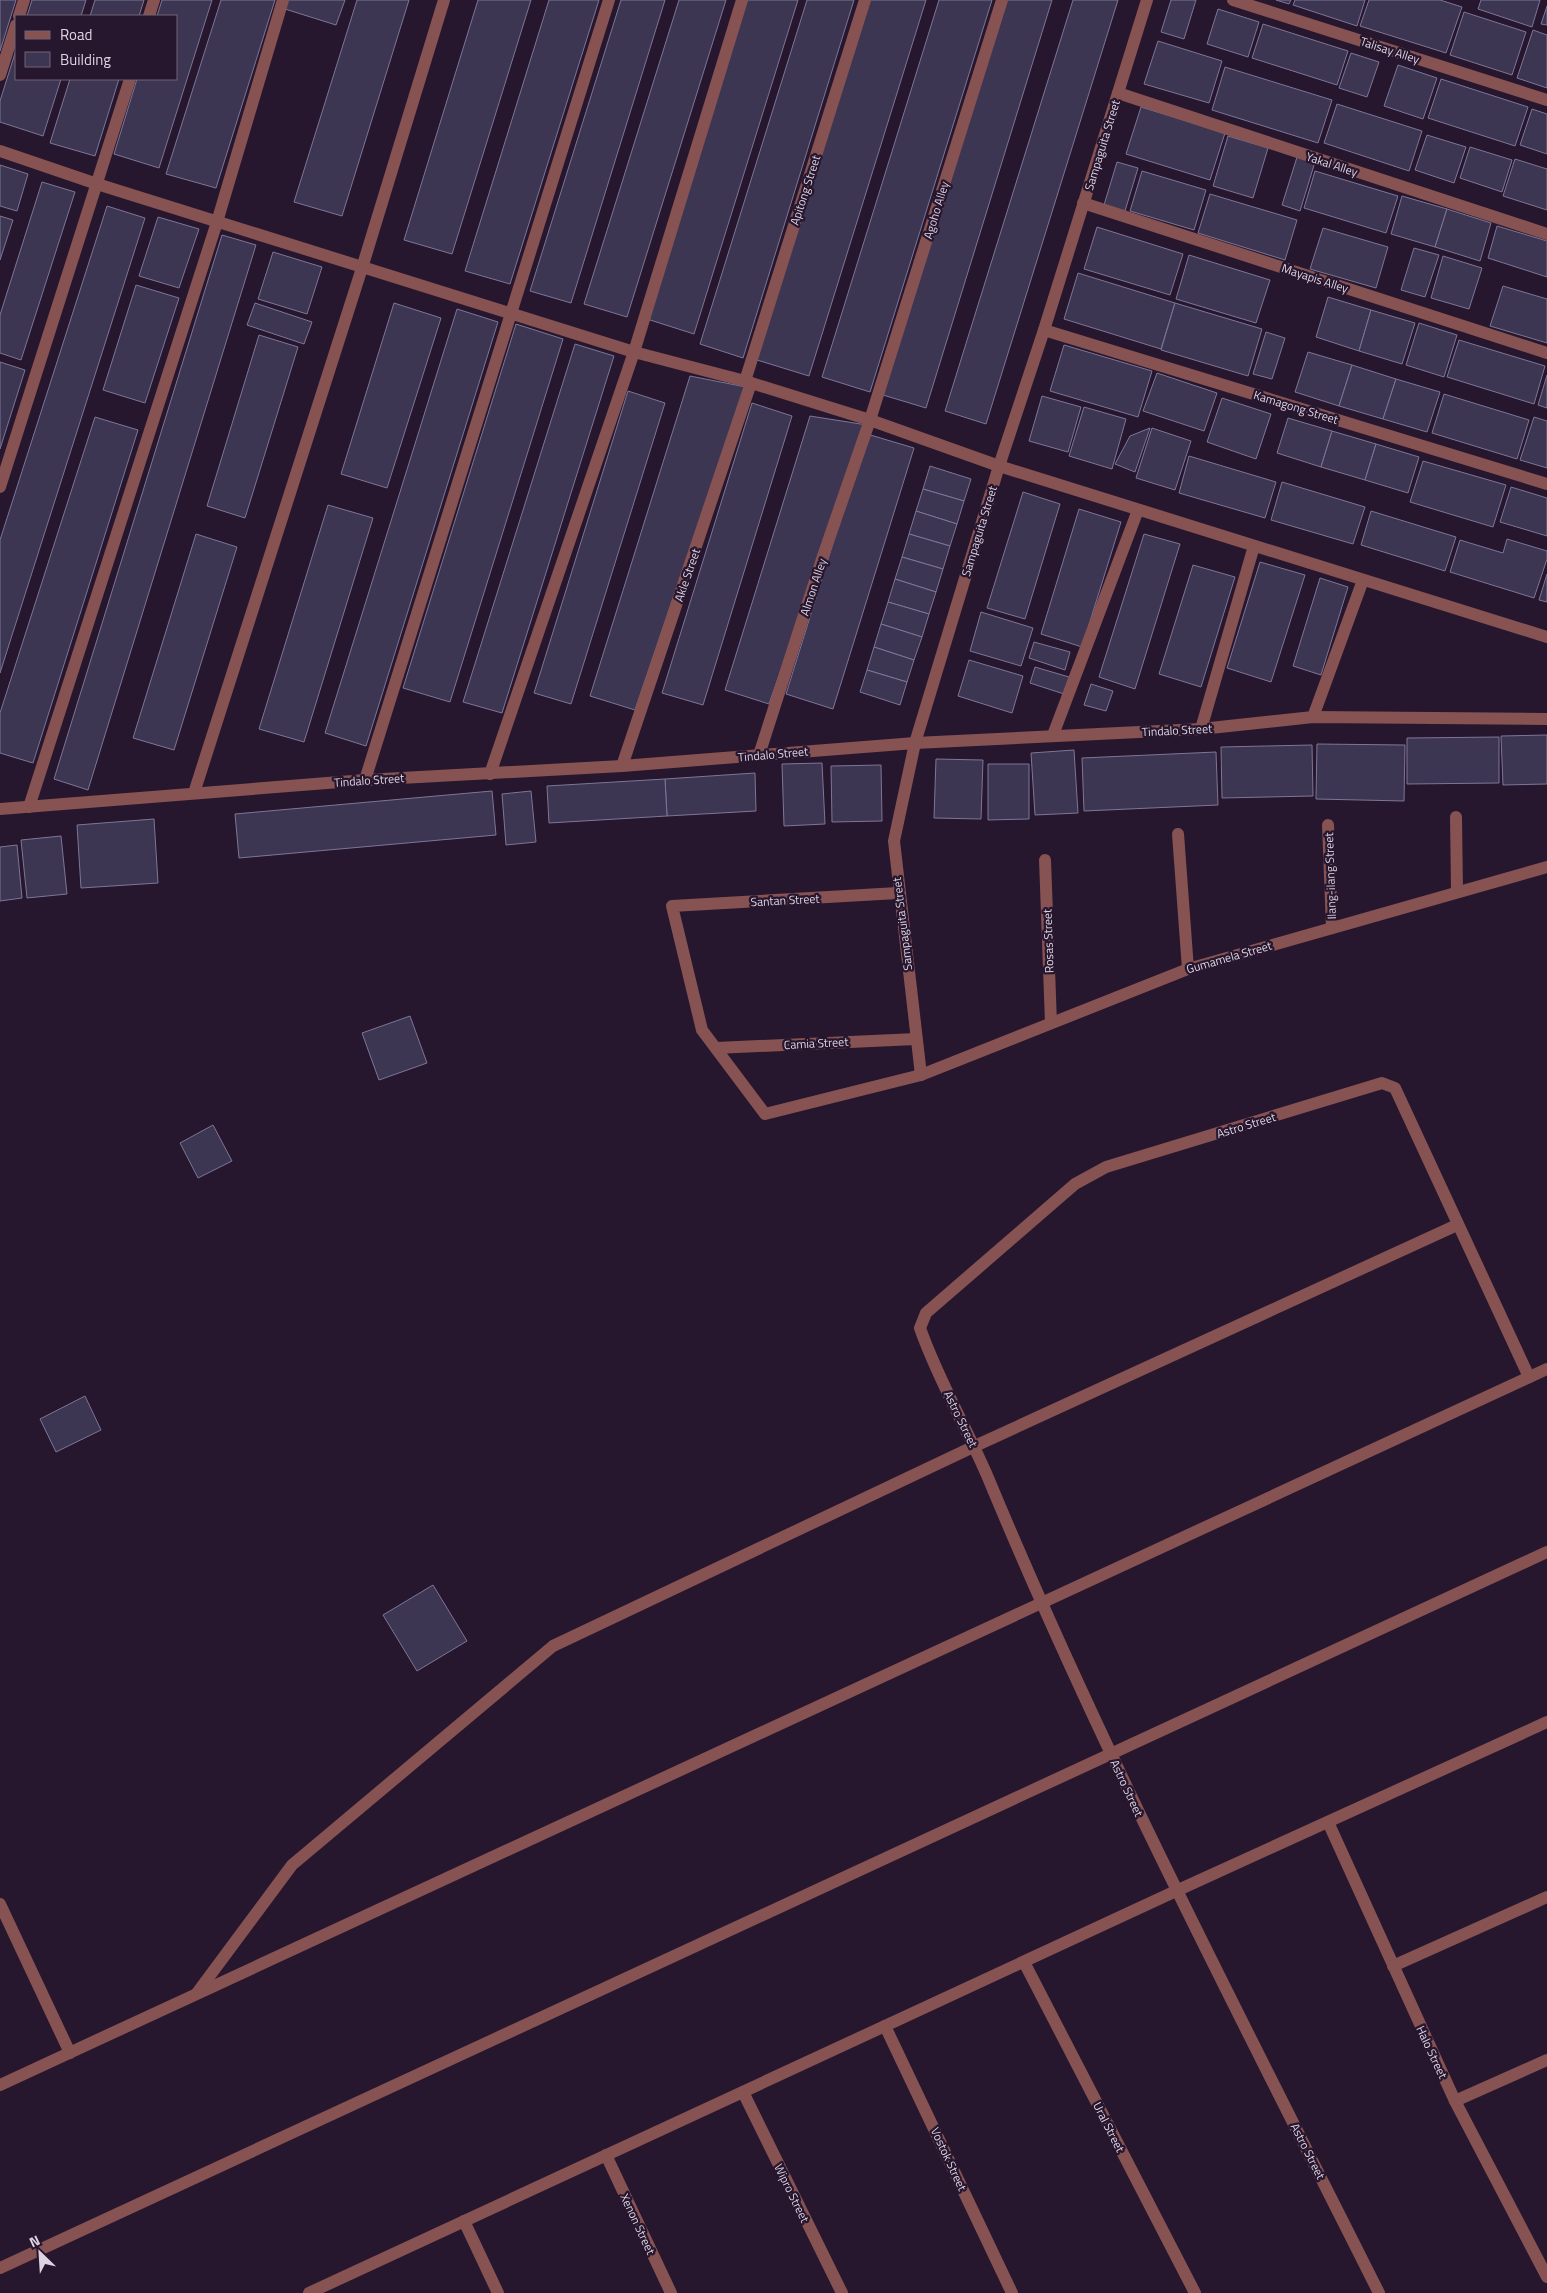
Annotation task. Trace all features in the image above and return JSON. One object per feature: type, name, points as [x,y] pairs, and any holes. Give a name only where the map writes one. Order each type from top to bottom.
[{"type":"street","points":[[19,15],[24,0]]},
{"type":"street","points":[[149,15],[154,0]]},
{"type":"street","points":[[29,808],[217,222],[283,0]]},
{"type":"street","points":[[194,794],[362,268],[444,0]]},
{"type":"street","points":[[364,780],[609,0]]},
{"type":"street","points":[[490,774],[634,352],[742,0]]},
{"type":"street","name":"Apitong Street","points":[[748,382],[866,0]]},
{"type":"street","name":"Agoho Alley","points":[[870,420],[1002,0]]},
{"type":"street","name":"Sampaguita Street","points":[[921,1075],[898,893],[894,841],[916,743],[999,466],[1044,330],[1147,0]]},
{"type":"street","name":"Talisay Alley","points":[[1233,0],[1547,100]]},
{"type":"street","points":[[0,75],[15,28]]},
{"type":"street","points":[[0,486],[130,80]]},
{"type":"street","name":"Yakal Alley","points":[[1118,93],[1547,234]]},
{"type":"street","points":[[0,152],[362,268],[634,352],[748,382],[870,420],[999,466],[1547,637]]},
{"type":"street","name":"Mayapis Alley","points":[[1084,203],[1547,353]]},
{"type":"street","name":"Kamagong Street","points":[[1044,330],[1547,484]]},
{"type":"street","name":"Akle Street","points":[[622,766],[748,382]]},
{"type":"street","name":"Almon Alley","points":[[759,755],[822,559],[870,420]]},
{"type":"street","points":[[1053,735],[1138,510]]},
{"type":"street","points":[[1201,729],[1254,546]]},
{"type":"street","points":[[1313,717],[1363,580]]},
{"type":"street","name":"Tindalo Street","points":[[0,809],[364,780],[622,766],[916,743],[1201,729],[1313,717],[1547,719]]},
{"type":"street","points":[[1456,817],[1457,891]]},
{"type":"street","name":"Ilang-ilang Street","points":[[1328,825],[1332,928]]},
{"type":"street","points":[[1178,834],[1188,969]]},
{"type":"street","name":"Rosas Street","points":[[1045,860],[1051,1023]]},
{"type":"street","name":"Gumamela Street","points":[[716,1048],[765,1114],[921,1075],[1188,969],[1457,891],[1547,867]]},
{"type":"street","name":"Santan Street","points":[[716,1048],[702,1030],[672,906],[898,893]]},
{"type":"street","name":"Camia Street","points":[[716,1048],[916,1039]]},
{"type":"street","name":"Astro Street","points":[[1379,2293],[1176,1891],[1040,1602],[975,1446],[926,1346],[920,1328],[926,1313],[1075,1184],[1106,1167],[1382,1083],[1395,1088],[1529,1377]]},
{"type":"street","points":[[195,1995],[292,1865],[553,1646],[975,1446],[1457,1225]]},
{"type":"street","points":[[0,2085],[1547,1368]]},
{"type":"street","points":[[0,2268],[1110,1752],[1547,1552]]},
{"type":"street","points":[[309,2293],[324,2290],[464,2221],[606,2155],[1176,1891],[1547,1722]]},
{"type":"street","name":"Halo Street","points":[[1328,1822],[1455,2101],[1547,2276]]},
{"type":"street","points":[[1393,1966],[1547,1897]]},
{"type":"street","points":[[0,1904],[70,2053]]},
{"type":"street","name":"Ural Street","points":[[1024,1962],[1195,2293]]},
{"type":"street","name":"Vostok Street","points":[[885,2026],[1012,2293]]},
{"type":"street","points":[[1455,2101],[1547,2060]]},
{"type":"street","name":"Wipro Street","points":[[743,2092],[842,2293]]},
{"type":"street","name":"Xenon Street","points":[[606,2155],[671,2293]]},
{"type":"street","points":[[464,2221],[498,2293]]},
{"type":"building","points":[[0,0],[16,0],[0,51]]},
{"type":"building","points":[[32,0],[86,0],[81,15],[27,15]]},
{"type":"building","points":[[95,0],[144,0],[139,15],[90,15]]},
{"type":"building","points":[[162,0],[212,0],[159,168],[114,154],[137,80],[178,80],[178,15],[157,15]]},
{"type":"building","points":[[221,0],[275,0],[216,188],[166,174]]},
{"type":"building","points":[[288,0],[345,0],[336,25],[285,9]]},
{"type":"building","points":[[357,0],[409,0],[342,216],[294,202]]},
{"type":"building","points":[[478,0],[531,0],[452,254],[404,240]]},
{"type":"building","points":[[549,0],[599,0],[510,284],[465,271]]},
{"type":"building","points":[[621,0],[665,0],[571,303],[530,291]]},
{"type":"building","points":[[679,0],[726,0],[627,317],[584,304]]},
{"type":"building","points":[[746,0],[798,0],[694,334],[647,319]]},
{"type":"building","points":[[807,0],[854,0],[743,358],[700,344]]},
{"type":"building","points":[[869,0],[926,0],[809,376],[757,360]]},
{"type":"building","points":[[939,0],[992,0],[870,392],[822,377]]},
{"type":"building","points":[[1006,0],[1052,0],[926,408],[883,395]]},
{"type":"building","points":[[1073,0],[1118,0],[986,424],[945,411]]},
{"type":"building","points":[[1171,0],[1196,0],[1184,39],[1161,32]]},
{"type":"building","points":[[1276,0],[1291,0],[1289,4]]},
{"type":"building","points":[[1295,0],[1365,0],[1357,26],[1293,5]]},
{"type":"building","points":[[1369,0],[1440,0],[1462,7],[1446,53],[1360,26]]},
{"type":"building","points":[[1481,0],[1540,0],[1532,27],[1478,9]]},
{"type":"building","points":[[1547,6],[1547,25],[1541,24]]},
{"type":"building","points":[[1218,9],[1259,22],[1248,57],[1207,44]]},
{"type":"building","points":[[1464,12],[1526,32],[1512,75],[1450,55]]},
{"type":"building","points":[[1263,24],[1348,51],[1337,85],[1252,58]]},
{"type":"building","points":[[1533,30],[1547,35],[1547,88],[1517,78]]},
{"type":"building","points":[[1158,41],[1222,61],[1209,103],[1144,84]]},
{"type":"building","points":[[15,53],[15,80],[61,80],[43,136],[0,122],[0,101]]},
{"type":"building","points":[[1351,53],[1379,62],[1367,97],[1339,88]]},
{"type":"building","points":[[1398,65],[1437,78],[1423,119],[1384,106]]},
{"type":"building","points":[[1225,67],[1332,100],[1318,143],[1212,110]]},
{"type":"building","points":[[1441,79],[1528,107],[1515,146],[1428,118]]},
{"type":"building","points":[[70,80],[119,80],[95,156],[50,143]]},
{"type":"building","points":[[1337,104],[1422,131],[1409,171],[1324,143]]},
{"type":"building","points":[[1141,107],[1225,133],[1210,180],[1126,154]]},
{"type":"building","points":[[1532,109],[1547,114],[1547,154],[1520,145]]},
{"type":"building","points":[[1427,135],[1466,147],[1454,183],[1415,170]]},
{"type":"building","points":[[1228,136],[1268,148],[1253,198],[1213,186]]},
{"type":"building","points":[[1470,147],[1512,160],[1502,192],[1460,178]]},
{"type":"building","points":[[1297,157],[1315,162],[1300,211],[1282,205]]},
{"type":"building","points":[[1515,159],[1547,169],[1547,210],[1503,196]]},
{"type":"building","points":[[1117,162],[1138,168],[1125,211],[1104,205]]},
{"type":"building","points":[[0,165],[28,174],[17,211],[0,206]]},
{"type":"building","points":[[1142,171],[1206,190],[1194,230],[1130,211]]},
{"type":"building","points":[[1315,171],[1398,196],[1386,233],[1304,208]]},
{"type":"building","points":[[42,182],[75,192],[21,360],[0,353],[0,315]]},
{"type":"building","points":[[1210,194],[1297,220],[1285,260],[1198,233]]},
{"type":"building","points":[[1402,196],[1447,209],[1435,247],[1391,234]]},
{"type":"building","points":[[107,206],[145,218],[0,673],[0,540]]},
{"type":"building","points":[[1447,209],[1491,223],[1480,261],[1435,247]]},
{"type":"building","points":[[0,216],[13,220],[0,260]]},
{"type":"building","points":[[158,217],[199,229],[179,288],[139,276]]},
{"type":"building","points":[[1497,226],[1547,241],[1547,277],[1488,258]]},
{"type":"building","points":[[1097,227],[1183,254],[1170,295],[1084,269]]},
{"type":"building","points":[[1323,228],[1388,247],[1376,288],[1310,269]]},
{"type":"building","points":[[222,235],[256,245],[88,790],[54,779]]},
{"type":"building","points":[[1414,248],[1439,255],[1425,297],[1401,290]]},
{"type":"building","points":[[273,252],[322,267],[307,314],[258,299]]},
{"type":"building","points":[[1189,255],[1270,280],[1256,323],[1176,299]]},
{"type":"building","points":[[1443,256],[1482,268],[1469,309],[1431,298]]},
{"type":"building","points":[[1078,273],[1175,303],[1161,349],[1064,319]]},
{"type":"building","points":[[136,285],[179,298],[145,403],[103,390]]},
{"type":"building","points":[[1503,286],[1547,299],[1547,343],[1490,326]]},
{"type":"building","points":[[1328,297],[1371,310],[1359,351],[1316,337]]},
{"type":"building","points":[[255,303],[312,322],[304,344],[247,325]]},
{"type":"building","points":[[394,303],[441,318],[387,488],[341,474]]},
{"type":"building","points":[[1175,303],[1262,329],[1248,376],[1161,350]]},
{"type":"building","points":[[457,309],[498,322],[366,746],[325,733]]},
{"type":"building","points":[[1371,310],[1415,323],[1402,364],[1359,351]]},
{"type":"building","points":[[1419,323],[1457,335],[1444,377],[1406,365]]},
{"type":"building","points":[[516,324],[563,339],[450,702],[403,688]]},
{"type":"building","points":[[1266,332],[1285,338],[1272,379],[1253,374]]},
{"type":"building","points":[[259,335],[298,347],[245,518],[207,506]]},
{"type":"building","points":[[1459,340],[1545,366],[1534,404],[1447,377]]},
{"type":"building","points":[[575,344],[614,356],[502,713],[463,702]]},
{"type":"building","points":[[1064,345],[1152,371],[1138,417],[1050,391]]},
{"type":"building","points":[[1308,352],[1352,365],[1339,406],[1295,392]]},
{"type":"building","points":[[0,362],[25,370],[0,449]]},
{"type":"building","points":[[1352,365],[1396,379],[1383,419],[1339,406]]},
{"type":"building","points":[[1157,373],[1217,393],[1204,431],[1143,411]]},
{"type":"building","points":[[1547,375],[1547,408],[1538,405]]},
{"type":"building","points":[[690,376],[746,387],[635,710],[590,696]]},
{"type":"building","points":[[1396,379],[1440,392],[1427,432],[1383,419]]},
{"type":"building","points":[[628,391],[665,403],[571,704],[534,693]]},
{"type":"building","points":[[1444,394],[1529,420],[1517,459],[1432,433]]},
{"type":"building","points":[[1042,396],[1081,407],[1068,452],[1029,441]]},
{"type":"building","points":[[1222,398],[1271,414],[1256,459],[1207,442]]},
{"type":"building","points":[[752,403],[792,416],[703,705],[662,693]]},
{"type":"building","points":[[1084,407],[1126,419],[1112,469],[1069,456]]},
{"type":"building","points":[[810,416],[867,425],[769,704],[725,690]]},
{"type":"building","points":[[95,417],[138,430],[33,763],[0,753],[0,713]]},
{"type":"building","points":[[1534,417],[1547,421],[1547,468],[1520,460]]},
{"type":"building","points":[[1288,418],[1332,431],[1321,467],[1277,453]]},
{"type":"building","points":[[1150,428],[1135,472],[1115,464],[1130,436]]},
{"type":"building","points":[[1152,428],[1191,441],[1175,490],[1136,478]]},
{"type":"building","points":[[1332,431],[1376,444],[1365,480],[1321,467]]},
{"type":"building","points":[[867,434],[914,448],[833,709],[786,694]]},
{"type":"building","points":[[1376,444],[1419,457],[1408,493],[1365,480]]},
{"type":"building","points":[[1189,456],[1276,482],[1265,518],[1179,493]]},
{"type":"building","points":[[1423,461],[1506,485],[1493,527],[1410,502]]},
{"type":"building","points":[[930,466],[971,479],[964,501],[923,489]]},
{"type":"building","points":[[1282,482],[1365,507],[1353,544],[1271,520]]},
{"type":"building","points":[[1511,487],[1547,498],[1547,536],[1500,522]]},
{"type":"building","points":[[923,489],[964,501],[957,524],[916,511]]},
{"type":"building","points":[[1023,492],[1060,504],[1025,619],[987,608]]},
{"type":"building","points":[[328,505],[373,518],[304,742],[259,729]]},
{"type":"building","points":[[1079,509],[1121,522],[1082,647],[1041,634]]},
{"type":"building","points":[[916,511],[957,524],[950,546],[909,534]]},
{"type":"building","points":[[1371,511],[1456,537],[1445,571],[1361,545]]},
{"type":"building","points":[[196,534],[237,547],[174,750],[133,738]]},
{"type":"building","points":[[909,534],[950,546],[943,569],[902,557]]},
{"type":"building","points":[[1144,534],[1180,544],[1135,689],[1099,677]]},
{"type":"building","points":[[1507,539],[1547,551],[1547,559],[1534,598],[1450,572],[1460,540],[1503,553]]},
{"type":"building","points":[[902,557],[943,569],[936,592],[895,579]]},
{"type":"building","points":[[1260,562],[1305,575],[1271,682],[1227,668]]},
{"type":"building","points":[[1193,565],[1235,577],[1201,687],[1159,674]]},
{"type":"building","points":[[1547,574],[1547,602],[1539,600]]},
{"type":"building","points":[[1320,578],[1348,587],[1321,675],[1293,666]]},
{"type":"building","points":[[895,579],[936,592],[929,614],[888,602]]},
{"type":"building","points":[[888,602],[929,614],[922,637],[881,624]]},
{"type":"building","points":[[981,612],[1033,628],[1021,666],[970,651]]},
{"type":"building","points":[[881,624],[922,637],[914,660],[874,647]]},
{"type":"building","points":[[1034,642],[1070,652],[1065,670],[1029,658]]},
{"type":"building","points":[[874,647],[914,660],[907,682],[867,670]]},
{"type":"building","points":[[969,660],[1023,676],[1012,713],[958,696]]},
{"type":"building","points":[[1035,667],[1069,677],[1064,694],[1030,683]]},
{"type":"building","points":[[867,670],[907,682],[900,705],[860,692]]},
{"type":"building","points":[[1091,684],[1113,691],[1106,711],[1084,705]]},
{"type":"building","points":[[1547,735],[1547,784],[1503,785],[1501,736]]},
{"type":"building","points":[[1499,737],[1499,783],[1407,784],[1407,738]]},
{"type":"building","points":[[1317,744],[1405,745],[1404,801],[1316,799]]},
{"type":"building","points":[[1312,745],[1313,796],[1222,798],[1221,747]]},
{"type":"building","points":[[1074,750],[1078,813],[1035,815],[1031,753]]},
{"type":"building","points":[[1216,752],[1218,805],[1084,811],[1082,758]]},
{"type":"building","points":[[936,759],[983,760],[981,819],[934,818]]},
{"type":"building","points":[[822,763],[825,824],[784,826],[782,764]]},
{"type":"building","points":[[988,764],[1029,764],[1029,819],[988,820]]},
{"type":"building","points":[[881,765],[882,821],[832,822],[831,766]]},
{"type":"building","points":[[755,773],[756,811],[667,816],[665,779]]},
{"type":"building","points":[[665,779],[667,816],[549,823],[547,786]]},
{"type":"building","points":[[492,791],[496,835],[239,858],[235,814]]},
{"type":"building","points":[[531,791],[536,842],[506,845],[502,794]]},
{"type":"building","points":[[154,819],[158,883],[81,888],[77,825]]},
{"type":"building","points":[[61,836],[67,894],[27,898],[21,840]]},
{"type":"building","points":[[17,845],[22,898],[0,901],[0,847]]},
{"type":"building","points":[[410,1016],[427,1063],[379,1080],[362,1033]]},
{"type":"building","points":[[213,1125],[232,1161],[198,1178],[180,1143]]},
{"type":"building","points":[[85,1396],[101,1430],[56,1452],[40,1419]]},
{"type":"building","points":[[433,1585],[467,1641],[417,1671],[383,1615]]}]
